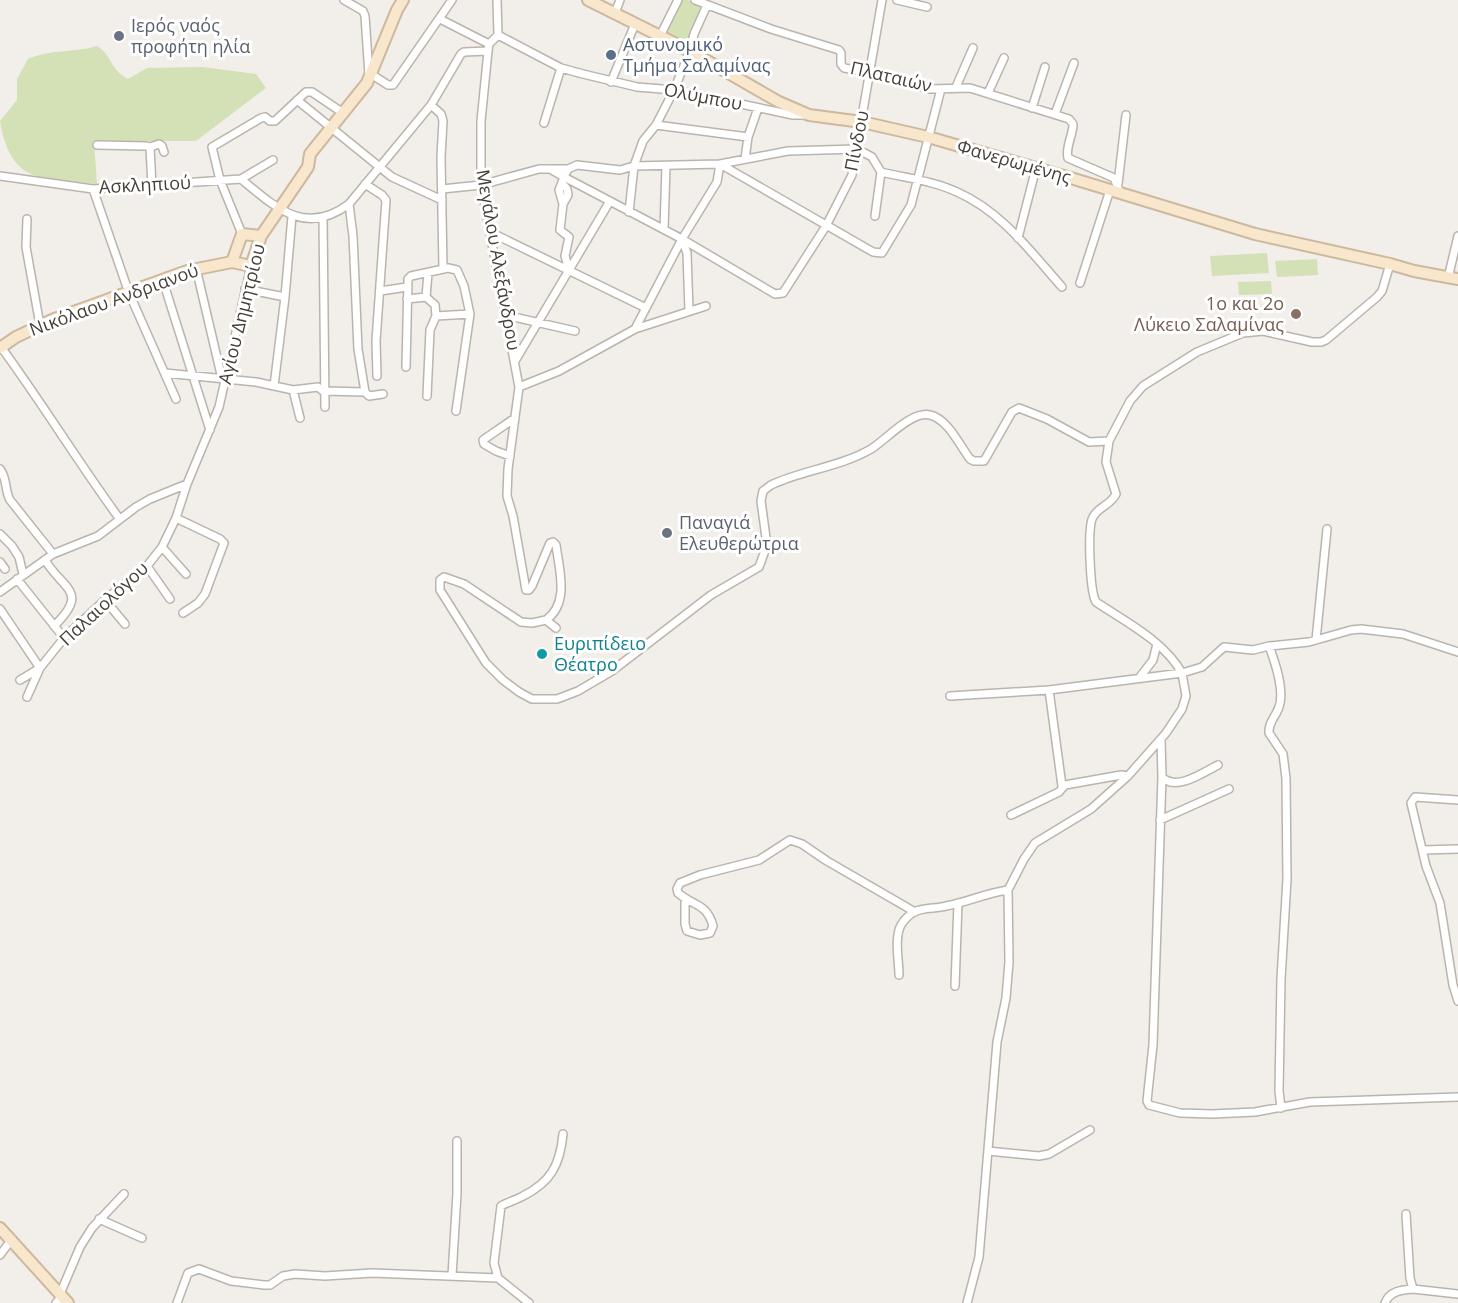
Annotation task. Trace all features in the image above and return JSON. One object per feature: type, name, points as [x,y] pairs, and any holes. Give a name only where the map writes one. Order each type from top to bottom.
[{"type":"main road","name":"Αγίου Δημητρίου","points":[[251,266],[261,236],[308,167],[310,154],[370,76],[403,0]]},
{"type":"main road","name":"Φανερωμένης","points":[[588,0],[690,51],[779,102],[809,115],[862,122],[928,137],[1116,189],[1255,234],[1453,278]]},
{"type":"main road","points":[[251,266],[232,262],[242,234],[261,236]]},
{"type":"main road","name":"Νικόλαου Ανδριανού","points":[[1,348],[39,325],[196,268],[232,262]]},
{"type":"main road","points":[[0,1228],[12,1239],[62,1299]]},
{"type":"street","points":[[344,0],[363,11],[365,16],[370,76],[393,86],[452,0]]},
{"type":"street","points":[[273,159],[241,178],[291,216],[333,215],[349,204],[431,105],[461,54],[488,48],[498,35],[497,0]]},
{"type":"street","points":[[615,13],[620,0]]},
{"type":"street","points":[[660,36],[678,0]]},
{"type":"street","points":[[629,212],[634,166],[643,141],[656,125],[674,90],[707,5],[695,0]]},
{"type":"street","name":"Πίνδου","points":[[682,239],[774,294],[783,292],[826,225],[852,175],[882,0]]},
{"type":"street","points":[[897,0],[927,7]]},
{"type":"street","name":"Πλαταιών","points":[[707,5],[771,29],[839,50],[844,68],[869,72],[929,89],[970,88],[1055,114]]},
{"type":"street","points":[[440,19],[488,48]]},
{"type":"street","points":[[611,82],[635,24]]},
{"type":"street","name":"Ολύμπου","points":[[498,35],[561,68],[611,82],[674,90],[793,116],[809,115]]},
{"type":"street","name":"Μεγάλου Αλεξάνδρου","points":[[488,48],[481,120],[481,185],[519,387],[507,496],[513,516],[526,590],[530,590],[550,543],[553,542],[556,545],[560,599],[555,613],[546,620]]},
{"type":"street","points":[[956,87],[973,48]]},
{"type":"street","points":[[988,93],[1004,58]]},
{"type":"street","points":[[1074,63],[1055,114],[1069,119],[1073,124],[1066,152],[1068,158],[1114,178],[1116,189]]},
{"type":"street","points":[[1032,108],[1045,67]]},
{"type":"street","points":[[544,123],[561,68]]},
{"type":"street","points":[[720,164],[873,252],[882,253],[911,205],[941,89]]},
{"type":"street","points":[[242,234],[220,180],[212,147],[261,118],[265,117],[270,121],[275,121],[306,92],[312,92],[343,113]]},
{"type":"street","points":[[297,100],[392,177],[442,200]]},
{"type":"street","points":[[431,105],[441,114],[443,121],[443,269]]},
{"type":"street","points":[[745,159],[748,137],[758,108]]},
{"type":"street","points":[[1080,283],[1116,189],[1126,116]]},
{"type":"street","points":[[656,125],[748,137]]},
{"type":"street","points":[[97,145],[150,147],[159,144],[164,152]]},
{"type":"street","points":[[150,147],[152,186]]},
{"type":"street","points":[[442,189],[481,185],[540,169],[568,169],[577,165],[620,170],[634,166],[720,164],[788,151],[857,149],[872,157],[882,172],[876,216]]},
{"type":"street","points":[[635,329],[682,239],[717,182],[720,164]]},
{"type":"street","points":[[664,229],[666,166]]},
{"type":"street","points":[[549,168],[563,180],[610,201],[682,239],[687,253],[689,311]]},
{"type":"street","points":[[1018,238],[1036,168]]},
{"type":"street","points":[[568,169],[559,190],[563,204],[560,230],[569,237],[565,256],[569,270]]},
{"type":"street","points":[[882,172],[950,189],[987,209],[1018,238],[1062,287]]},
{"type":"street","name":"Ασκληπιού","points":[[0,175],[93,189],[241,178]]},
{"type":"street","points":[[365,184],[386,200],[376,341],[377,376]]},
{"type":"street","points":[[93,189],[129,293],[176,399]]},
{"type":"street","points":[[515,361],[610,201]]},
{"type":"street","points":[[349,204],[353,236],[358,349],[365,392],[369,396],[383,394]]},
{"type":"street","points":[[274,386],[285,297],[291,216]]},
{"type":"street","points":[[323,217],[323,391],[325,407]]},
{"type":"street","points":[[27,219],[26,248],[39,325]]},
{"type":"street","points":[[490,232],[646,308]]},
{"type":"street","points":[[1453,278],[1458,236]]},
{"type":"street","points":[[967,1303],[979,1257],[997,1042],[1006,998],[1009,962],[1008,890],[1035,843],[1091,808],[1128,776],[1161,739],[1182,709],[1186,696],[1182,672],[1174,659],[1096,602],[1091,590],[1091,521],[1097,512],[1112,501],[1116,494],[1106,462],[1109,441],[1130,401],[1143,386],[1197,352],[1243,333],[1258,330],[1312,342],[1326,340],[1377,297],[1382,291],[1390,264]]},
{"type":"street","name":"Αγίου Δημητρίου","points":[[187,484],[210,430],[251,266]]},
{"type":"street","points":[[196,268],[224,379]]},
{"type":"street","points":[[406,367],[407,287],[410,277],[453,268],[458,272],[464,286],[470,314],[456,411]]},
{"type":"street","points":[[426,297],[428,273]]},
{"type":"street","points":[[163,280],[210,430]]},
{"type":"street","points":[[380,291],[407,287]]},
{"type":"street","points":[[245,288],[285,297]]},
{"type":"street","points":[[407,299],[426,297],[435,305],[436,316],[430,330],[427,396]]},
{"type":"street","points":[[519,387],[558,371],[635,329],[706,306]]},
{"type":"street","points":[[436,316],[470,314]]},
{"type":"street","points":[[505,315],[575,331]]},
{"type":"street","points":[[1,348],[119,518]]},
{"type":"street","points":[[165,373],[256,382],[293,390],[318,387],[323,391],[365,392]]},
{"type":"street","points":[[293,390],[300,418]]},
{"type":"street","points":[[556,628],[546,620],[532,623],[522,622],[464,584],[447,578],[440,580],[440,590],[494,672],[511,687],[532,699],[557,699],[578,691],[612,671],[711,595],[759,567],[767,545],[761,496],[763,491],[780,480],[848,460],[872,448],[909,421],[927,414],[945,424],[970,459],[974,461],[984,461],[1012,412],[1019,408],[1037,414],[1089,442],[1109,441]]},
{"type":"street","points":[[510,456],[496,452],[484,444],[483,440],[515,418]]},
{"type":"street","points":[[0,470],[7,480],[6,492],[10,500],[53,554]]},
{"type":"street","points":[[0,592],[53,554],[98,536],[119,518],[150,499],[187,484]]},
{"type":"street","name":"Παλαιολόγου","points":[[20,680],[40,668],[64,639],[105,600],[147,566],[162,547],[176,518],[187,484]]},
{"type":"street","points":[[176,518],[224,543],[205,594],[198,603],[183,613]]},
{"type":"street","points":[[1316,640],[1327,529]]},
{"type":"street","points":[[0,534],[19,557],[20,576],[64,639]]},
{"type":"street","points":[[162,547],[186,574]]},
{"type":"street","points":[[45,560],[68,588],[72,597],[69,610],[54,626]]},
{"type":"street","points":[[147,566],[170,599]]},
{"type":"street","points":[[105,600],[125,624]]},
{"type":"street","points":[[0,609],[40,668],[27,697]]},
{"type":"street","points":[[950,696],[1050,690],[1182,672],[1202,667],[1224,647],[1248,651],[1316,640],[1351,630],[1369,630],[1415,637],[1441,648],[1458,652]]},
{"type":"street","points":[[1140,677],[1153,660],[1156,644]]},
{"type":"street","points":[[1269,646],[1278,672],[1280,702],[1270,724],[1269,733],[1283,754],[1286,778],[1287,879],[1281,979],[1279,1091],[1281,1108]]},
{"type":"street","points":[[1011,815],[1059,792],[1062,786],[1050,690]]},
{"type":"street","points":[[1161,739],[1161,820],[1153,1045],[1148,1101],[1152,1107],[1194,1114],[1255,1112],[1310,1102],[1458,1097]]},
{"type":"street","points":[[1162,777],[1170,782],[1186,781],[1218,765]]},
{"type":"street","points":[[1062,786],[1121,775],[1128,776]]},
{"type":"street","points":[[1161,820],[1229,789]]},
{"type":"street","points":[[1458,800],[1423,796],[1415,797],[1411,803],[1428,874],[1440,903],[1453,985],[1458,1002]]},
{"type":"street","points":[[685,898],[687,931],[700,935],[710,933],[713,926],[709,914],[702,907],[685,898],[677,889],[680,884],[700,875],[759,860],[790,840],[802,843],[827,861],[915,912]]},
{"type":"street","points":[[1423,850],[1458,849]]},
{"type":"street","points":[[899,975],[898,940],[901,926],[915,912],[958,903],[989,892],[1008,890]]},
{"type":"street","points":[[955,986],[958,903]]},
{"type":"street","points":[[988,1151],[1039,1156],[1049,1154],[1090,1130]]},
{"type":"street","points":[[529,1303],[498,1278],[494,1263],[501,1206],[541,1186],[548,1180],[556,1164],[562,1134]]},
{"type":"street","points":[[452,1276],[457,1193],[457,1141]]},
{"type":"street","points":[[62,1299],[85,1239],[99,1219],[124,1194]]},
{"type":"street","points":[[1406,1214],[1410,1278],[1413,1290]]},
{"type":"street","points":[[99,1219],[142,1238]]},
{"type":"street","points":[[0,1255],[12,1239]]},
{"type":"street","points":[[177,1303],[188,1273],[199,1269],[231,1281],[264,1285],[270,1285],[283,1276],[295,1274],[325,1276],[372,1273],[498,1278]]},
{"type":"street","points":[[1385,1303],[1387,1297],[1400,1290],[1410,1278]]},
{"type":"street","points":[[1400,1290],[1458,1294]]},
{"type":"green space","points":[[682,0],[688,0],[702,7],[686,44],[666,34]]},
{"type":"green space","points":[[97,46],[118,71],[128,79],[147,68],[202,67],[256,74],[266,88],[196,141],[94,141],[97,184],[45,179],[32,175],[21,168],[12,157],[5,142],[0,121],[17,100],[17,79],[28,59]]},
{"type":"green space","points":[[1267,253],[1269,273],[1212,276],[1210,256]]},
{"type":"green space","points":[[1317,259],[1318,275],[1277,277],[1275,261]]},
{"type":"green space","points":[[1271,281],[1272,294],[1239,295],[1238,282]]},
{"type":"place","name":"Ιερός ναός προφήτη ηλία","points":[[119,36]]},
{"type":"place","name":"Αστυνομικό Τμήμα Σαλαμίνας","points":[[611,55]]},
{"type":"place","name":"1ο και 2ο Λύκειο Σαλαμίνας","points":[[1296,314]]},
{"type":"place","name":"Παναγιά Ελευθερώτρια","points":[[667,533]]},
{"type":"place","name":"Ευριπίδειο Θέατρο","points":[[542,654]]}]
